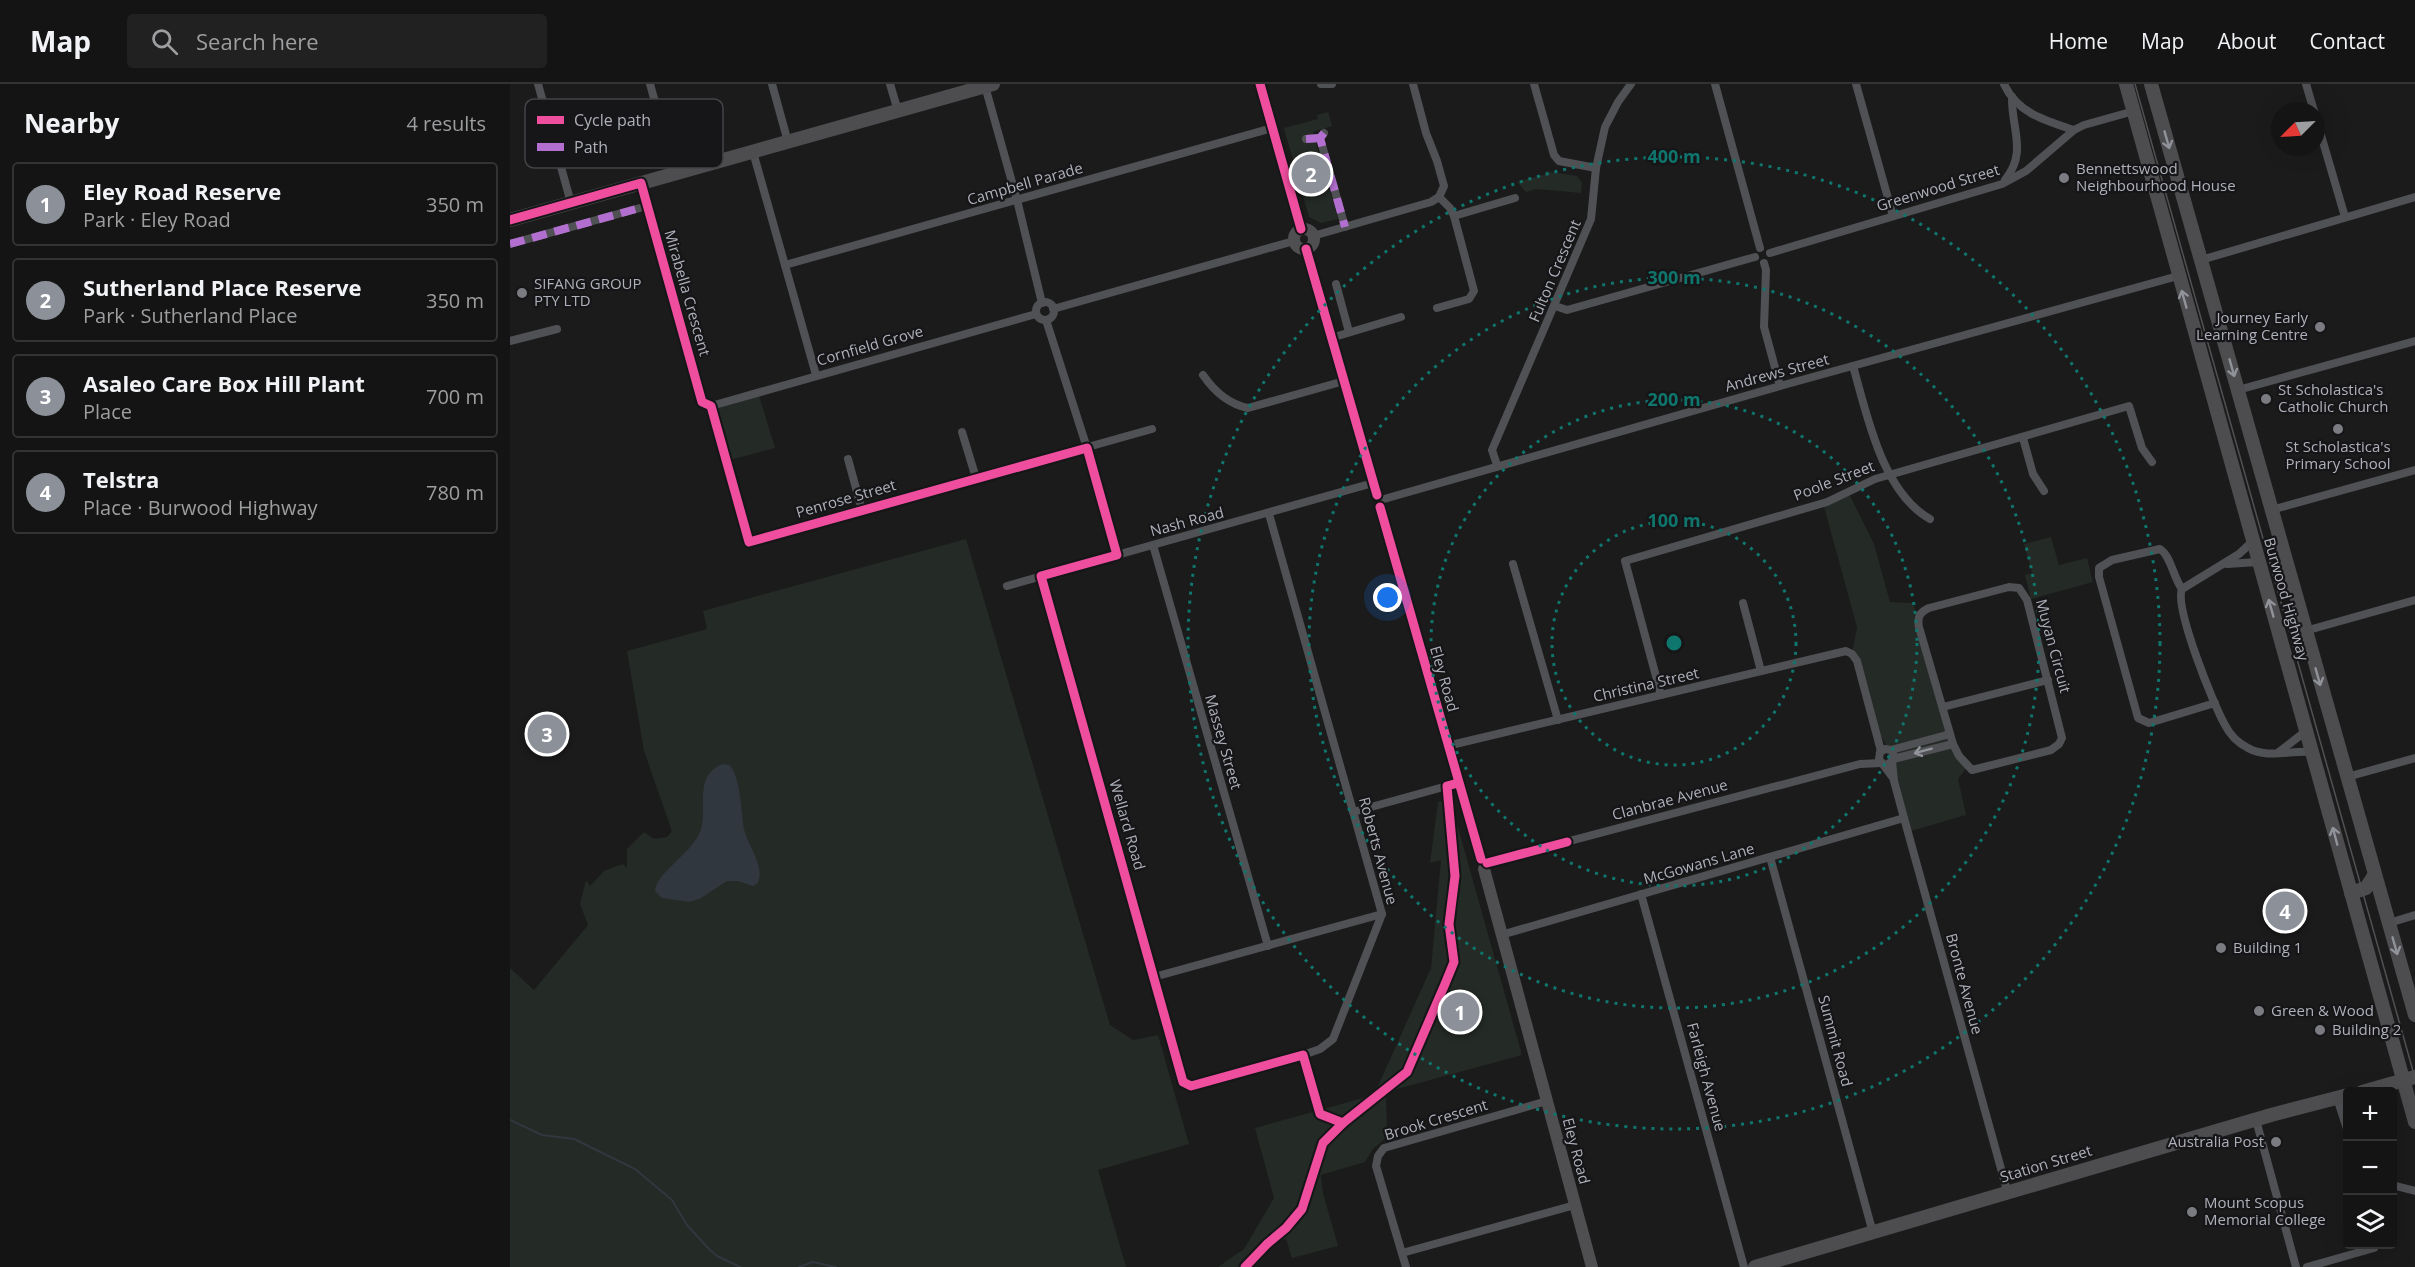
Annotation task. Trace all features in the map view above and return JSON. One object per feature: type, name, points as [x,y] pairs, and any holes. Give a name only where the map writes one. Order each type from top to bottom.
[{"type":"main road","points":[[1260,84],[1301,229]]},
{"type":"main road","name":"Burwood Highway","points":[[2126,84],[2351,893],[2409,1078],[2415,1122]]},
{"type":"main road","name":"Burwood Highway","points":[[2151,84],[2415,1015]]},
{"type":"main road","points":[[723,160],[989,85]]},
{"type":"main road","points":[[510,220],[696,168]]},
{"type":"main road","points":[[1301,229],[1307,229],[1313,236],[1313,243],[1306,249],[1294,242],[1296,233],[1301,229]]},
{"type":"main road","name":"Eley Road","points":[[1306,249],[1379,496],[1447,746],[1484,864],[1501,935],[1592,1267]]},
{"type":"main road","points":[[2351,893],[2366,888],[2375,874]]},
{"type":"main road","points":[[2379,1087],[2409,1078]]},
{"type":"main road","name":"Station Street","points":[[1755,1267],[1778,1264],[1873,1233],[2256,1120],[2342,1097]]},
{"type":"street","points":[[538,84],[542,99]]},
{"type":"street","points":[[650,84],[654,99]]},
{"type":"street","points":[[772,84],[788,142]]},
{"type":"street","points":[[890,84],[898,111]]},
{"type":"street","points":[[1321,84],[1332,84]]},
{"type":"street","points":[[1313,236],[1431,202],[1439,197],[1444,186],[1426,133],[1413,84]]},
{"type":"street","points":[[1534,84],[1554,155],[1559,161],[1596,168]]},
{"type":"street","name":"Fulton Crescent","points":[[1497,465],[1492,450],[1556,306],[1591,219],[1596,168],[1605,127],[1618,102],[1631,84]]},
{"type":"street","points":[[1715,84],[1760,248]]},
{"type":"street","points":[[1856,84],[1893,216]]},
{"type":"street","points":[[2004,84],[2022,109],[2038,118],[2074,130]]},
{"type":"street","points":[[2306,84],[2311,102]]},
{"type":"street","points":[[989,85],[1042,303]]},
{"type":"street","points":[[2002,184],[2014,170],[2017,155],[2018,140],[2011,111],[2012,97]]},
{"type":"street","name":"Greenwood Street","points":[[1770,253],[2002,184],[2036,164],[2074,130],[2134,111]]},
{"type":"street","name":"Campbell Parade","points":[[785,265],[1272,128]]},
{"type":"street","points":[[1306,138],[1322,136],[1345,227]]},
{"type":"street","points":[[2325,149],[2345,217]]},
{"type":"street","points":[[753,152],[816,375]]},
{"type":"street","points":[[561,168],[571,203]]},
{"type":"street","points":[[673,168],[675,174]]},
{"type":"street","name":"Mirabella Crescent","points":[[641,183],[702,402],[711,406]]},
{"type":"street","points":[[1437,308],[1469,299],[1474,291],[1454,216],[1450,208],[1439,197]]},
{"type":"street","points":[[2201,260],[2415,197]]},
{"type":"street","points":[[1454,216],[1515,198]]},
{"type":"street","points":[[510,244],[647,206]]},
{"type":"street","points":[[1053,309],[1294,242]]},
{"type":"street","points":[[1760,248],[1767,249],[1770,253],[1768,260],[1764,263],[1764,327],[1780,386]]},
{"type":"street","points":[[1760,248],[1756,251],[1755,257],[1759,262],[1764,263]]},
{"type":"street","points":[[1556,306],[1568,310],[1755,257]]},
{"type":"street","name":"Andrews Street","points":[[1379,496],[2178,276]]},
{"type":"street","points":[[1336,284],[1349,332]]},
{"type":"street","points":[[1042,303],[1047,303],[1053,309],[1052,316],[1046,320],[1042,320],[1036,314],[1037,307],[1042,303]]},
{"type":"street","name":"Cornfield Grove","points":[[711,406],[1036,314]]},
{"type":"street","points":[[1331,338],[1401,317]]},
{"type":"street","points":[[1046,320],[1087,448],[1117,555]]},
{"type":"street","points":[[510,341],[557,329]]},
{"type":"street","points":[[2238,390],[2415,341]]},
{"type":"street","points":[[1853,366],[1873,438],[1890,474],[1917,512],[1930,519]]},
{"type":"street","points":[[1203,375],[1211,386],[1234,405],[1248,408],[1344,381]]},
{"type":"street","name":"Penrose Street","points":[[711,406],[749,542],[1152,429]]},
{"type":"street","name":"Poole Street","points":[[1661,695],[1625,561],[1827,502],[1890,474],[2129,406],[2142,448],[2152,462]]},
{"type":"street","points":[[962,432],[976,478]]},
{"type":"street","points":[[2023,438],[2033,474],[2044,491]]},
{"type":"street","points":[[848,459],[862,510]]},
{"type":"street","points":[[2271,510],[2415,470]]},
{"type":"street","name":"Nash Road","points":[[1007,585],[1269,514],[1379,496]]},
{"type":"street","name":"Roberts Avenue","points":[[1183,1082],[1191,1086],[1304,1055],[1320,1049],[1333,1039],[1382,914],[1269,514]]},
{"type":"street","points":[[2253,541],[2245,550],[2223,565],[2182,589],[2180,598],[2190,638],[2225,726],[2241,744],[2260,754],[2312,752]]},
{"type":"street","name":"Massey Street","points":[[1153,545],[1268,946]]},
{"type":"street","points":[[2182,589],[2173,576],[2168,556],[2160,549],[2112,560],[2099,568],[2099,577],[2138,718],[2149,723],[2215,704]]},
{"type":"street","points":[[2223,565],[2245,561],[2258,562]]},
{"type":"street","points":[[1513,564],[1558,720]]},
{"type":"street","name":"Wellard Road","points":[[1041,576],[1183,1082]]},
{"type":"street","name":"Muyan Circuit","points":[[2009,586],[2019,588],[2025,595],[2062,738],[2055,747],[1989,768],[1972,770],[1959,756],[1953,744],[1943,707],[1919,627],[1921,613],[1929,608],[2009,586]]},
{"type":"street","points":[[2305,631],[2415,600]]},
{"type":"street","points":[[1743,603],[1761,671]]},
{"type":"street","name":"Christina Street","points":[[1447,746],[1846,651],[1852,654]]},
{"type":"street","name":"Bronte Avenue","points":[[1852,654],[1857,661],[1874,724],[1887,756],[2007,1194]]},
{"type":"street","points":[[1943,707],[2048,680]]},
{"type":"street","points":[[2278,752],[2306,731]]},
{"type":"street","points":[[1887,756],[1950,734]]},
{"type":"street","points":[[1887,756],[1953,744]]},
{"type":"street","name":"Clanbrae Avenue","points":[[1484,864],[1887,756]]},
{"type":"street","points":[[2347,777],[2415,758]]},
{"type":"street","points":[[1353,812],[1458,783]]},
{"type":"street","name":"McGowans Lane","points":[[1501,935],[1904,818]]},
{"type":"street","name":"Summit Road","points":[[1770,857],[1873,1233]]},
{"type":"street","name":"Farleigh Avenue","points":[[1641,894],[1744,1267]]},
{"type":"street","points":[[1154,977],[1382,914]]},
{"type":"street","points":[[2389,923],[2415,915]]},
{"type":"street","name":"Brook Crescent","points":[[1406,1267],[1376,1166],[1378,1156],[1384,1148],[1547,1101]]},
{"type":"street","points":[[2256,1120],[2296,1267]]},
{"type":"street","points":[[2397,1186],[2415,1191]]},
{"type":"street","points":[[1402,1253],[1575,1205]]},
{"type":"street","points":[[2307,1267],[2370,1249]]},
{"type":"shaded area","points":[[1328,112],[1332,126],[1313,132],[1338,219],[1321,223],[1309,217],[1284,128],[1318,119],[1317,115]]},
{"type":"shaded area","points":[[1545,171],[1577,176],[1582,183],[1581,193],[1536,189],[1526,192],[1517,182],[1546,174]]},
{"type":"shaded area","points":[[758,392],[775,448],[726,461],[711,406]]},
{"type":"shaded area","points":[[1848,492],[1874,544],[1890,602],[1913,603],[1950,734],[1967,767],[1958,779],[1966,815],[1911,831],[1889,750],[1874,724],[1852,654],[1857,627],[1823,503]]},
{"type":"shaded area","points":[[2051,537],[2059,565],[2087,558],[2093,582],[2031,599],[2025,575],[2032,573],[2024,544]]},
{"type":"shaded area","points":[[966,539],[1110,1025],[1133,1040],[1158,1035],[1189,1144],[1098,1170],[1126,1267],[510,1267],[510,968],[534,990],[588,925],[580,904],[586,880],[590,886],[604,871],[623,864],[627,868],[627,849],[644,832],[654,839],[667,837],[672,831],[644,751],[627,651],[707,629],[703,611]]},
{"type":"shaded area","points":[[722,764],[729,765],[736,777],[744,829],[758,863],[760,876],[758,883],[753,886],[738,881],[727,881],[701,898],[690,902],[662,898],[655,891],[657,884],[667,870],[696,840],[702,823],[704,785],[713,770]]},
{"type":"shaded area","points":[[1450,799],[1522,1055],[1386,1092],[1387,1137],[1373,1149],[1365,1162],[1321,1175],[1323,1193],[1338,1246],[1292,1258],[1286,1239],[1266,1250],[1251,1267],[1218,1267],[1244,1249],[1274,1198],[1255,1128],[1374,1095],[1431,968],[1441,860],[1430,863],[1438,802]]},
{"type":"waterway","points":[[510,1120],[542,1135],[574,1139],[635,1169],[672,1200],[687,1225],[708,1248],[717,1256],[740,1267]]},
{"type":"waterway","points":[[799,1267],[813,1262],[836,1267]]},
{"type":"tram line","points":[[2135,84],[2415,1078]]},
{"type":"marked path","points":[[1324,133],[1320,138],[1345,227]]},
{"type":"marked path","points":[[1306,139],[1320,138]]},
{"type":"marked path","points":[[510,244],[647,206]]},
{"type":"cycle path","points":[[1260,84],[1301,229]]},
{"type":"cycle path","points":[[510,220],[641,183],[702,402],[711,406],[749,542],[1087,448],[1117,555],[1041,576],[1183,1082],[1191,1086],[1303,1055],[1320,1114],[1343,1123]]},
{"type":"cycle path","points":[[1306,249],[1377,495]]},
{"type":"cycle path","points":[[1380,507],[1481,859]]},
{"type":"cycle path","points":[[1245,1267],[1286,1228],[1302,1209],[1323,1143],[1343,1123],[1407,1072],[1454,962],[1449,924],[1455,876],[1447,786],[1458,783]]},
{"type":"cycle path","points":[[1487,863],[1567,842]]},
{"type":"place","name":"Sutherland Place Reserve","points":[[1311,174]]},
{"type":"place","name":"Bennettswood Neighbourhood House","points":[[2064,178]]},
{"type":"place","name":"SIFANG GROUP PTY LTD","points":[[522,293]]},
{"type":"place","name":"Journey Early Learning Centre","points":[[2320,327]]},
{"type":"place","name":"St Scholastica's Catholic Church","points":[[2266,399]]},
{"type":"place","name":"St Scholastica's Primary School","points":[[2338,429]]},
{"type":"place","name":"Asaleo Care Box Hill Plant","points":[[547,734]]},
{"type":"place","name":"Telstra","points":[[2285,911]]},
{"type":"place","name":"Building 1","points":[[2221,948]]},
{"type":"place","name":"Green & Wood","points":[[2259,1011]]},
{"type":"place","name":"Eley Road Reserve","points":[[1460,1012]]},
{"type":"place","name":"Building 2","points":[[2320,1030]]},
{"type":"place","name":"Australia Post","points":[[2276,1142]]},
{"type":"place","name":"Mount Scopus Memorial College","points":[[2192,1212]]}]
